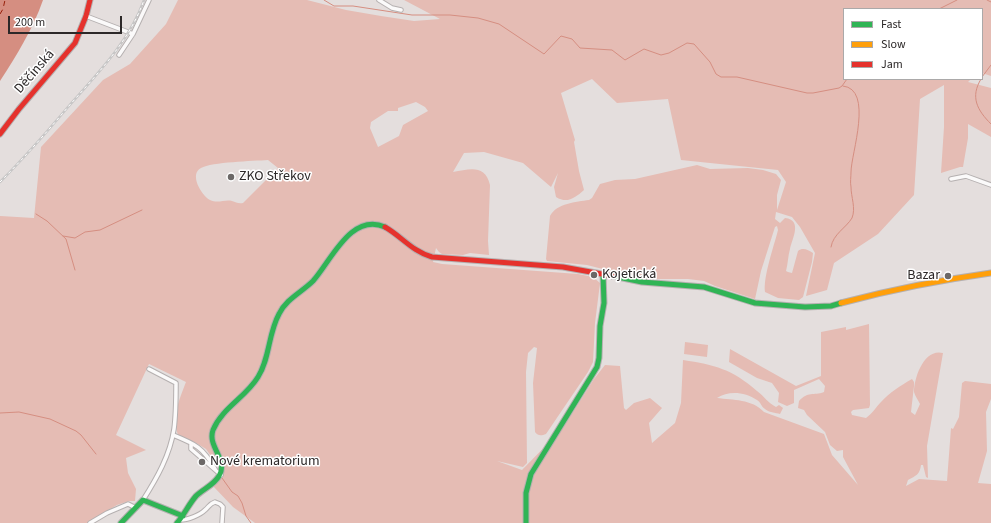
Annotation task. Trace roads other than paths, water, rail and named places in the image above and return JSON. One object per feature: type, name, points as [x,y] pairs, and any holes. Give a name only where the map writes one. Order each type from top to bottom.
[{"type":"street","name":"Děčínská","points":[[0,134],[19,109],[70,50],[79,36],[90,0]]},
{"type":"street","points":[[119,55],[133,34],[149,0]]},
{"type":"street","points":[[379,0],[392,8],[401,10]]},
{"type":"street","points":[[86,16],[133,34]]},
{"type":"street","points":[[952,179],[966,176],[991,184]]},
{"type":"street","points":[[180,519],[196,496],[221,475],[222,465],[212,441],[213,431],[232,404],[250,388],[259,377],[267,360],[274,327],[280,312],[292,298],[314,281],[351,233],[361,226],[369,224],[382,226],[425,255],[445,258],[563,267],[642,282],[704,287],[755,303],[806,307],[831,306],[871,295],[947,279],[991,273]]},
{"type":"street","points":[[526,523],[526,493],[531,474],[574,406],[597,366],[600,326],[604,302],[603,274]]},
{"type":"street","points":[[120,523],[143,500],[157,478],[162,469],[173,435],[176,383],[149,369]]},
{"type":"street","points":[[173,435],[191,443],[205,452],[215,469]]},
{"type":"street","points":[[191,443],[191,449],[221,475]]},
{"type":"street","points":[[143,500],[174,512],[180,519],[186,520],[206,510],[208,505],[215,502],[223,507],[222,522]]},
{"type":"street","points":[[90,523],[107,513],[128,504],[136,508]]},
{"type":"waterway","points":[[324,0],[334,6],[353,6],[412,15],[450,15],[478,18],[499,24],[544,54],[561,36],[572,39],[580,48],[612,50],[625,60],[644,49],[661,55],[669,53],[687,43],[694,44],[710,62],[716,74],[721,77],[737,77],[807,93],[839,88],[846,80]]},
{"type":"waterway","points":[[941,8],[957,0]]},
{"type":"waterway","points":[[987,0],[991,2]]},
{"type":"waterway","points":[[983,76],[991,65]]},
{"type":"waterway","points":[[981,80],[976,92],[977,103],[982,114],[991,124]]},
{"type":"waterway","points":[[831,247],[834,238],[852,218],[854,210],[851,191],[851,172],[859,123],[859,110],[857,98],[852,90],[843,86]]},
{"type":"waterway","points":[[63,236],[75,238],[85,232],[100,230],[142,210]]},
{"type":"waterway","points":[[36,214],[47,221],[66,239],[75,270]]},
{"type":"waterway","points":[[0,413],[19,412],[50,419],[76,431],[96,454]]},
{"type":"waterway","points":[[222,478],[232,492],[238,496],[246,516],[251,523]]},
{"type":"railway","points":[[0,182],[18,164],[101,70],[130,30],[144,0]]},
{"type":"place","name":"ZKO Střekov","points":[[231,177]]},
{"type":"place","name":"Kojetická","points":[[594,275]]},
{"type":"place","name":"Bazar","points":[[948,276]]},
{"type":"place","name":"Nové krematorium","points":[[202,462]]}]
